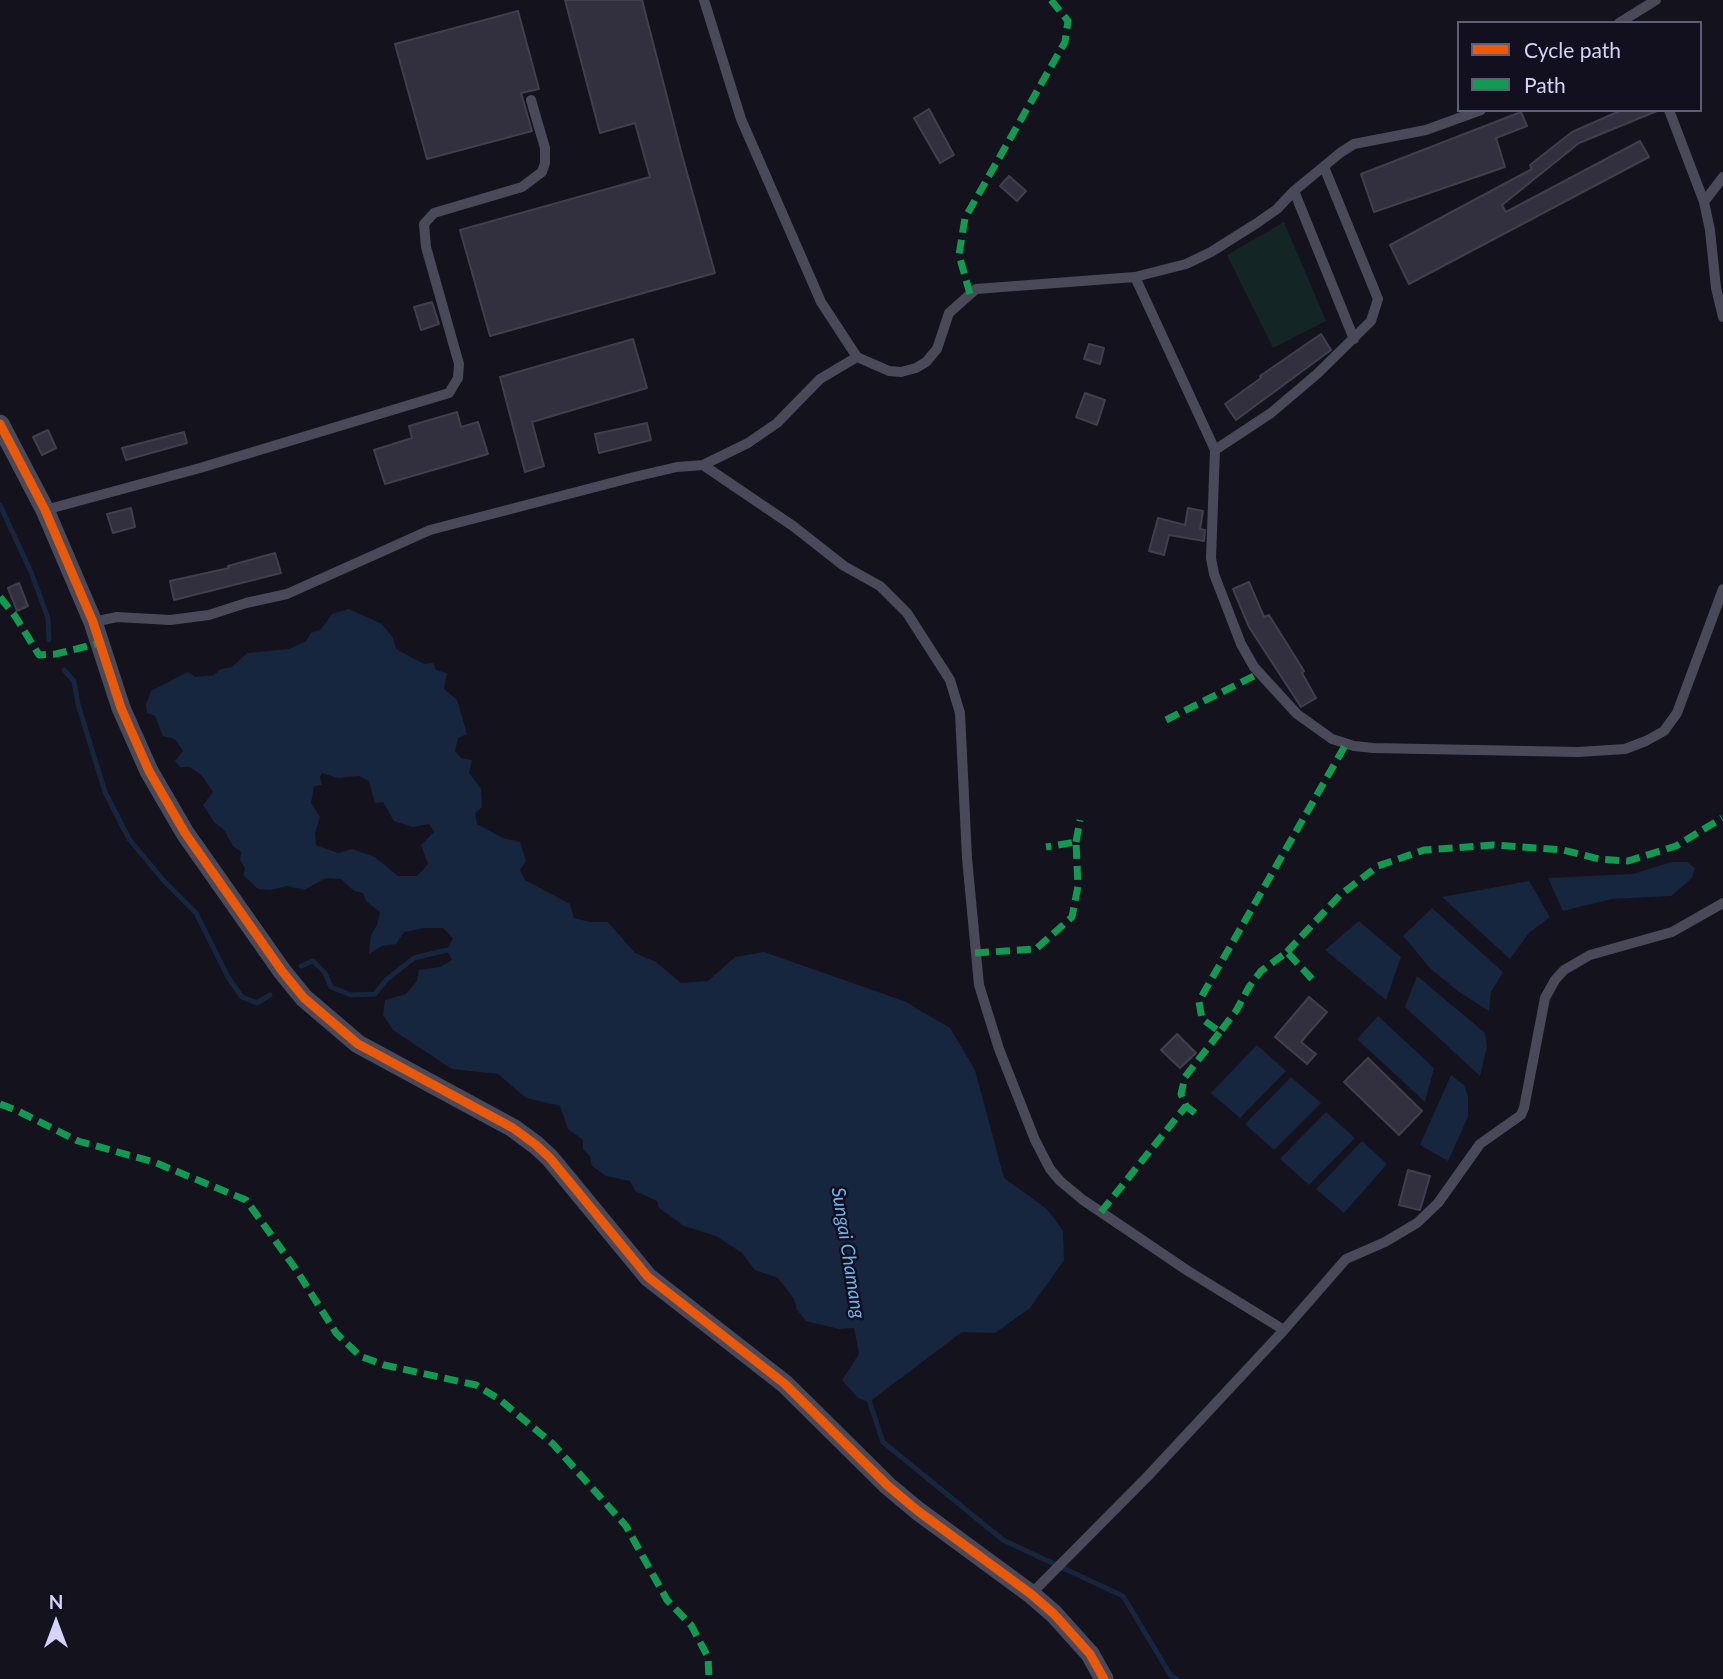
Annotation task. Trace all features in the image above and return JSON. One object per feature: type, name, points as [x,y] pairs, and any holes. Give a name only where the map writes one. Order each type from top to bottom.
[{"type":"street","points":[[0,424],[45,510],[93,622],[133,739],[158,788],[185,832],[282,971],[304,998],[358,1044],[513,1128],[536,1145],[648,1277],[785,1384],[888,1486],[918,1511],[1031,1594],[1072,1633],[1090,1654],[1104,1679]]},
{"type":"lane","points":[[704,0],[741,119],[821,302],[857,357],[889,371],[901,372],[926,362],[937,349],[949,313],[976,289],[1135,277],[1186,264],[1211,252],[1277,209],[1294,191],[1354,144],[1434,128],[1476,112]]},
{"type":"lane","points":[[1622,21],[1656,0]]},
{"type":"lane","points":[[45,510],[200,468],[449,393],[458,378],[459,364],[426,247],[424,224],[435,213],[522,187],[542,172],[545,148],[531,100]]},
{"type":"lane","points":[[1670,112],[1704,202],[1716,288],[1723,317]]},
{"type":"lane","points":[[1215,450],[1271,413],[1371,321],[1378,299],[1324,167]]},
{"type":"lane","points":[[1704,202],[1723,177]]},
{"type":"lane","points":[[1294,191],[1354,339]]},
{"type":"lane","points":[[1135,277],[1215,450],[1211,558],[1214,574],[1241,644],[1254,667],[1297,714],[1320,733],[1354,746],[1373,748],[1578,752],[1625,749],[1664,731],[1677,713],[1723,589]]},
{"type":"lane","points":[[93,622],[117,617],[170,620],[209,615],[294,591],[430,530],[646,474],[703,465],[748,443],[777,424],[820,379],[857,357]]},
{"type":"lane","points":[[703,465],[793,526],[844,566],[880,586],[907,613],[950,680],[956,695],[961,724],[967,858],[979,985],[999,1049],[1035,1140],[1050,1169],[1060,1181],[1092,1206],[1188,1272],[1284,1330]]},
{"type":"lane","points":[[1031,1594],[1147,1477],[1346,1259],[1385,1242],[1417,1223],[1438,1203],[1480,1144],[1521,1115],[1545,998],[1564,970],[1590,955],[1672,932],[1723,903]]},
{"type":"shaded area","points":[[1284,222],[1326,321],[1273,348],[1227,255]]},
{"type":"water","points":[[349,609],[382,624],[393,638],[396,649],[424,664],[433,663],[436,670],[447,673],[444,689],[457,700],[467,734],[458,738],[455,751],[461,758],[472,760],[469,773],[481,789],[482,807],[475,813],[477,824],[503,838],[520,842],[526,861],[520,870],[525,880],[570,904],[574,918],[590,922],[608,922],[635,953],[656,962],[681,983],[708,981],[735,957],[764,952],[904,1001],[950,1028],[975,1070],[1004,1178],[1047,1209],[1063,1231],[1064,1260],[1030,1308],[995,1333],[962,1332],[869,1402],[858,1398],[842,1380],[859,1354],[854,1328],[839,1329],[806,1321],[778,1278],[755,1270],[742,1253],[716,1236],[684,1226],[659,1208],[657,1201],[635,1191],[630,1181],[606,1176],[592,1166],[590,1156],[583,1149],[583,1140],[568,1129],[560,1106],[526,1098],[498,1074],[452,1069],[393,1030],[383,1015],[385,1000],[406,994],[417,981],[419,970],[440,967],[452,960],[447,950],[453,938],[443,928],[404,932],[396,944],[382,946],[369,954],[371,935],[380,912],[366,901],[363,893],[354,891],[341,879],[326,878],[304,890],[287,886],[271,890],[258,889],[243,875],[245,868],[240,860],[241,852],[233,846],[224,830],[214,822],[203,805],[213,792],[202,776],[190,767],[180,767],[175,761],[183,751],[175,739],[163,736],[155,716],[147,713],[146,704],[151,691],[188,672],[195,677],[214,675],[221,669],[232,667],[247,653],[289,649],[306,641],[311,633],[321,629],[332,614]],"holes":[[[322,773],[338,778],[359,776],[369,781],[375,803],[383,802],[394,821],[413,827],[429,824],[434,832],[421,845],[428,864],[417,876],[398,876],[375,857],[352,849],[338,853],[316,845],[315,833],[320,817],[311,803],[314,786],[322,785]]]},
{"type":"water","points":[[1671,862],[1687,862],[1695,868],[1692,878],[1671,896],[1612,899],[1563,911],[1548,878],[1633,874]]},
{"type":"water","points":[[1529,881],[1550,917],[1529,933],[1510,959],[1442,897]]},
{"type":"water","points":[[1432,908],[1503,972],[1491,992],[1489,1011],[1459,992],[1431,969],[1403,936]]},
{"type":"water","points":[[1359,921],[1401,957],[1386,1000],[1325,950]]},
{"type":"water","points":[[1417,976],[1485,1033],[1487,1047],[1480,1076],[1405,1007]]},
{"type":"water","points":[[1378,1016],[1434,1068],[1425,1102],[1357,1039]]},
{"type":"water","points":[[1257,1045],[1286,1071],[1240,1118],[1211,1093]]},
{"type":"water","points":[[1451,1075],[1464,1085],[1468,1097],[1468,1117],[1448,1161],[1420,1145]]},
{"type":"water","points":[[1291,1077],[1321,1103],[1274,1150],[1245,1124]]},
{"type":"water","points":[[1326,1112],[1355,1138],[1309,1185],[1280,1159]]},
{"type":"water","points":[[1362,1141],[1387,1164],[1344,1213],[1316,1189]]},
{"type":"building","points":[[565,0],[642,0],[715,273],[490,336],[460,230],[650,177],[635,123],[600,133]]},
{"type":"building","points":[[518,11],[539,89],[521,93],[532,131],[427,159],[395,44]]},
{"type":"building","points":[[929,109],[954,155],[940,163],[914,118]]},
{"type":"building","points":[[1521,112],[1527,126],[1496,138],[1505,167],[1374,212],[1361,174]]},
{"type":"building","points":[[1617,112],[1655,112],[1579,143],[1502,205],[1506,212],[1640,141],[1649,157],[1409,284],[1390,245],[1532,169],[1530,165],[1572,132]]},
{"type":"building","points":[[1009,176],[1026,191],[1017,201],[1000,186]]},
{"type":"building","points":[[432,302],[439,324],[421,330],[414,307]]},
{"type":"building","points":[[1321,334],[1331,350],[1236,420],[1225,404]]},
{"type":"building","points":[[633,339],[647,388],[532,422],[544,466],[525,472],[500,377]]},
{"type":"building","points":[[1089,344],[1104,348],[1100,364],[1084,359]]},
{"type":"building","points":[[1085,393],[1105,400],[1097,425],[1076,417]]},
{"type":"building","points":[[457,412],[461,427],[478,422],[488,454],[385,484],[374,450],[412,438],[409,426]]},
{"type":"building","points":[[647,423],[651,440],[599,453],[595,434]]},
{"type":"building","points":[[48,430],[56,448],[42,455],[33,437]]},
{"type":"building","points":[[184,432],[187,443],[126,460],[122,448]]},
{"type":"building","points":[[131,508],[135,527],[113,533],[107,514]]},
{"type":"building","points":[[1188,508],[1203,511],[1200,529],[1205,530],[1204,541],[1169,535],[1164,555],[1149,551],[1158,518],[1185,525]]},
{"type":"building","points":[[275,553],[281,573],[174,600],[170,581],[229,568],[228,566]]},
{"type":"building","points":[[1249,582],[1264,617],[1269,615],[1304,671],[1302,673],[1316,698],[1301,707],[1249,627],[1233,589]]},
{"type":"building","points":[[19,583],[28,606],[17,611],[8,588]]},
{"type":"building","points":[[1309,997],[1327,1012],[1301,1042],[1316,1054],[1307,1064],[1275,1037]]},
{"type":"building","points":[[1177,1034],[1196,1053],[1180,1068],[1161,1050]]},
{"type":"building","points":[[1368,1058],[1422,1111],[1399,1135],[1344,1082]]},
{"type":"building","points":[[1408,1170],[1430,1176],[1420,1210],[1399,1205]]},
{"type":"waterway","name":"Sungai Chamang","points":[[0,505],[31,572],[48,618],[49,640]]},
{"type":"waterway","name":"Sungai Chamang","points":[[64,670],[74,681],[78,704],[105,792],[129,839],[164,881],[196,913],[228,977],[242,997],[257,1003],[270,995]]},
{"type":"waterway","name":"Sungai Chamang","points":[[301,966],[313,961],[325,973],[331,987],[351,995],[375,994],[386,980],[414,958],[447,950],[453,953]]},
{"type":"waterway","name":"Sungai Chamang","points":[[868,1397],[883,1442],[1003,1540],[1123,1596],[1171,1676],[1177,1679]]},
{"type":"marked path","points":[[970,294],[959,255],[965,218],[1065,42],[1068,21],[1051,0]]},
{"type":"marked path","points":[[0,597],[39,655],[56,654],[100,643]]},
{"type":"marked path","points":[[1166,720],[1260,673]]},
{"type":"marked path","points":[[1312,979],[1287,952],[1261,971],[1220,1032],[1202,1019],[1199,1002],[1203,994],[1346,744]]},
{"type":"marked path","points":[[1287,952],[1340,895],[1378,866],[1424,850],[1493,845],[1563,850],[1599,859],[1628,861],[1676,846],[1722,818]]},
{"type":"marked path","points":[[1076,842],[1080,820]]},
{"type":"marked path","points":[[975,953],[1036,949],[1072,917],[1078,886],[1076,842],[1046,847]]},
{"type":"marked path","points":[[1195,1113],[1186,1106],[1181,1094],[1185,1077],[1220,1032]]},
{"type":"marked path","points":[[0,1104],[78,1141],[154,1162],[246,1200],[295,1268],[336,1333],[360,1356],[384,1365],[476,1385],[499,1399],[553,1444],[626,1526],[667,1600],[691,1625],[708,1657],[709,1679]]},
{"type":"marked path","points":[[1101,1212],[1186,1106]]},
{"type":"cycle path","points":[[0,424],[45,510],[93,622],[121,708],[149,771],[185,833],[304,998],[358,1044],[513,1128],[536,1145],[550,1158],[648,1277],[785,1384],[888,1486],[918,1511],[1054,1614],[1090,1654],[1104,1679]]}]
